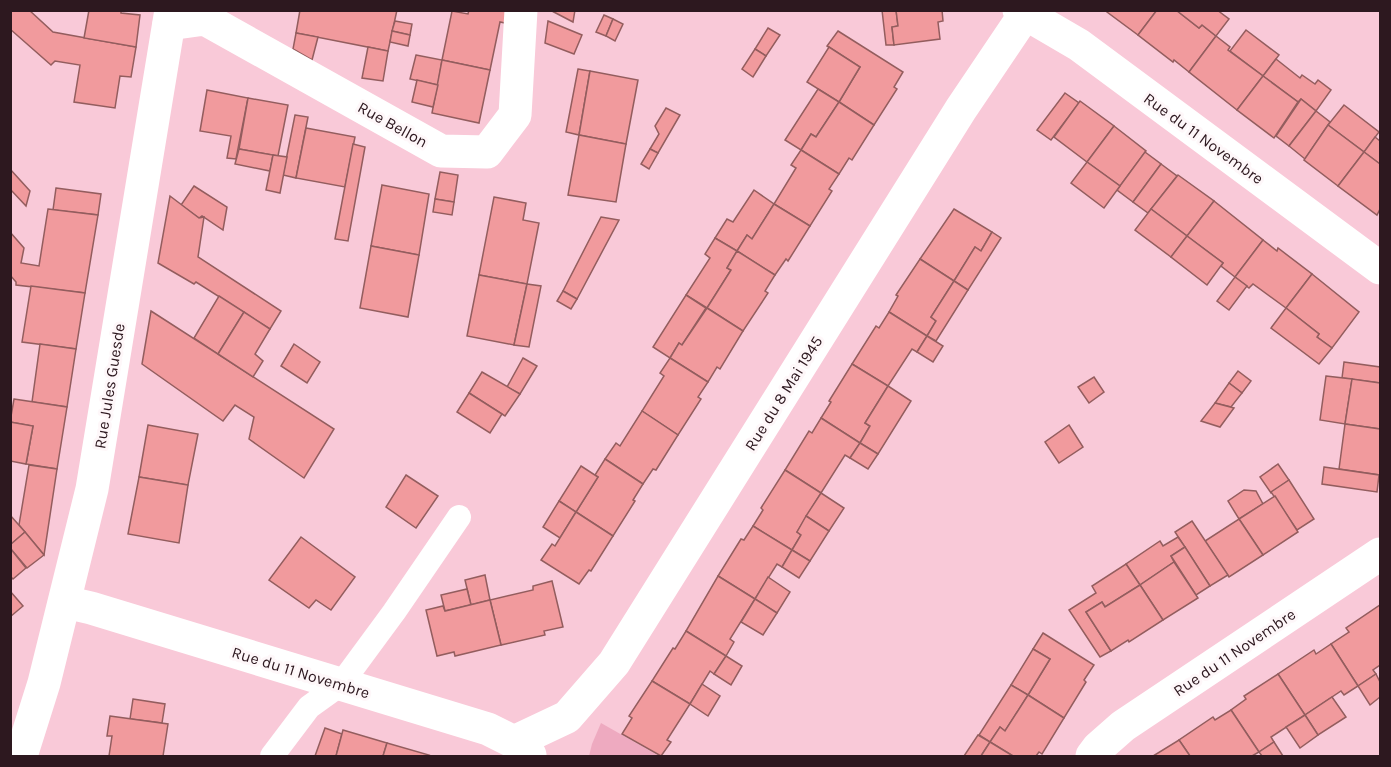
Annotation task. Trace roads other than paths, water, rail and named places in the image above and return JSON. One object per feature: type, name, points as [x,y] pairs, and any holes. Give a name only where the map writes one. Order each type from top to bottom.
[{"type":"street","name":"Rue Bellon","points":[[170,17],[205,19],[441,151],[487,152],[515,115],[520,10]]},
{"type":"street","name":"Rue du 11 Novembre","points":[[1022,12],[1079,45],[1380,268]]},
{"type":"street","name":"Rue du 8 Mai 1945","points":[[522,749],[567,717],[614,663],[1022,12]]},
{"type":"street","name":"Rue Jules Guesde","points":[[21,756],[44,683],[92,489],[170,17]]},
{"type":"street","name":"Rue du 11 Novembre","points":[[1092,756],[1123,726],[1380,554]]},
{"type":"street","name":"Rue du 11 Novembre","points":[[65,602],[488,729],[522,749]]},
{"type":"lane","points":[[272,756],[309,707],[341,684],[459,517]]}]
